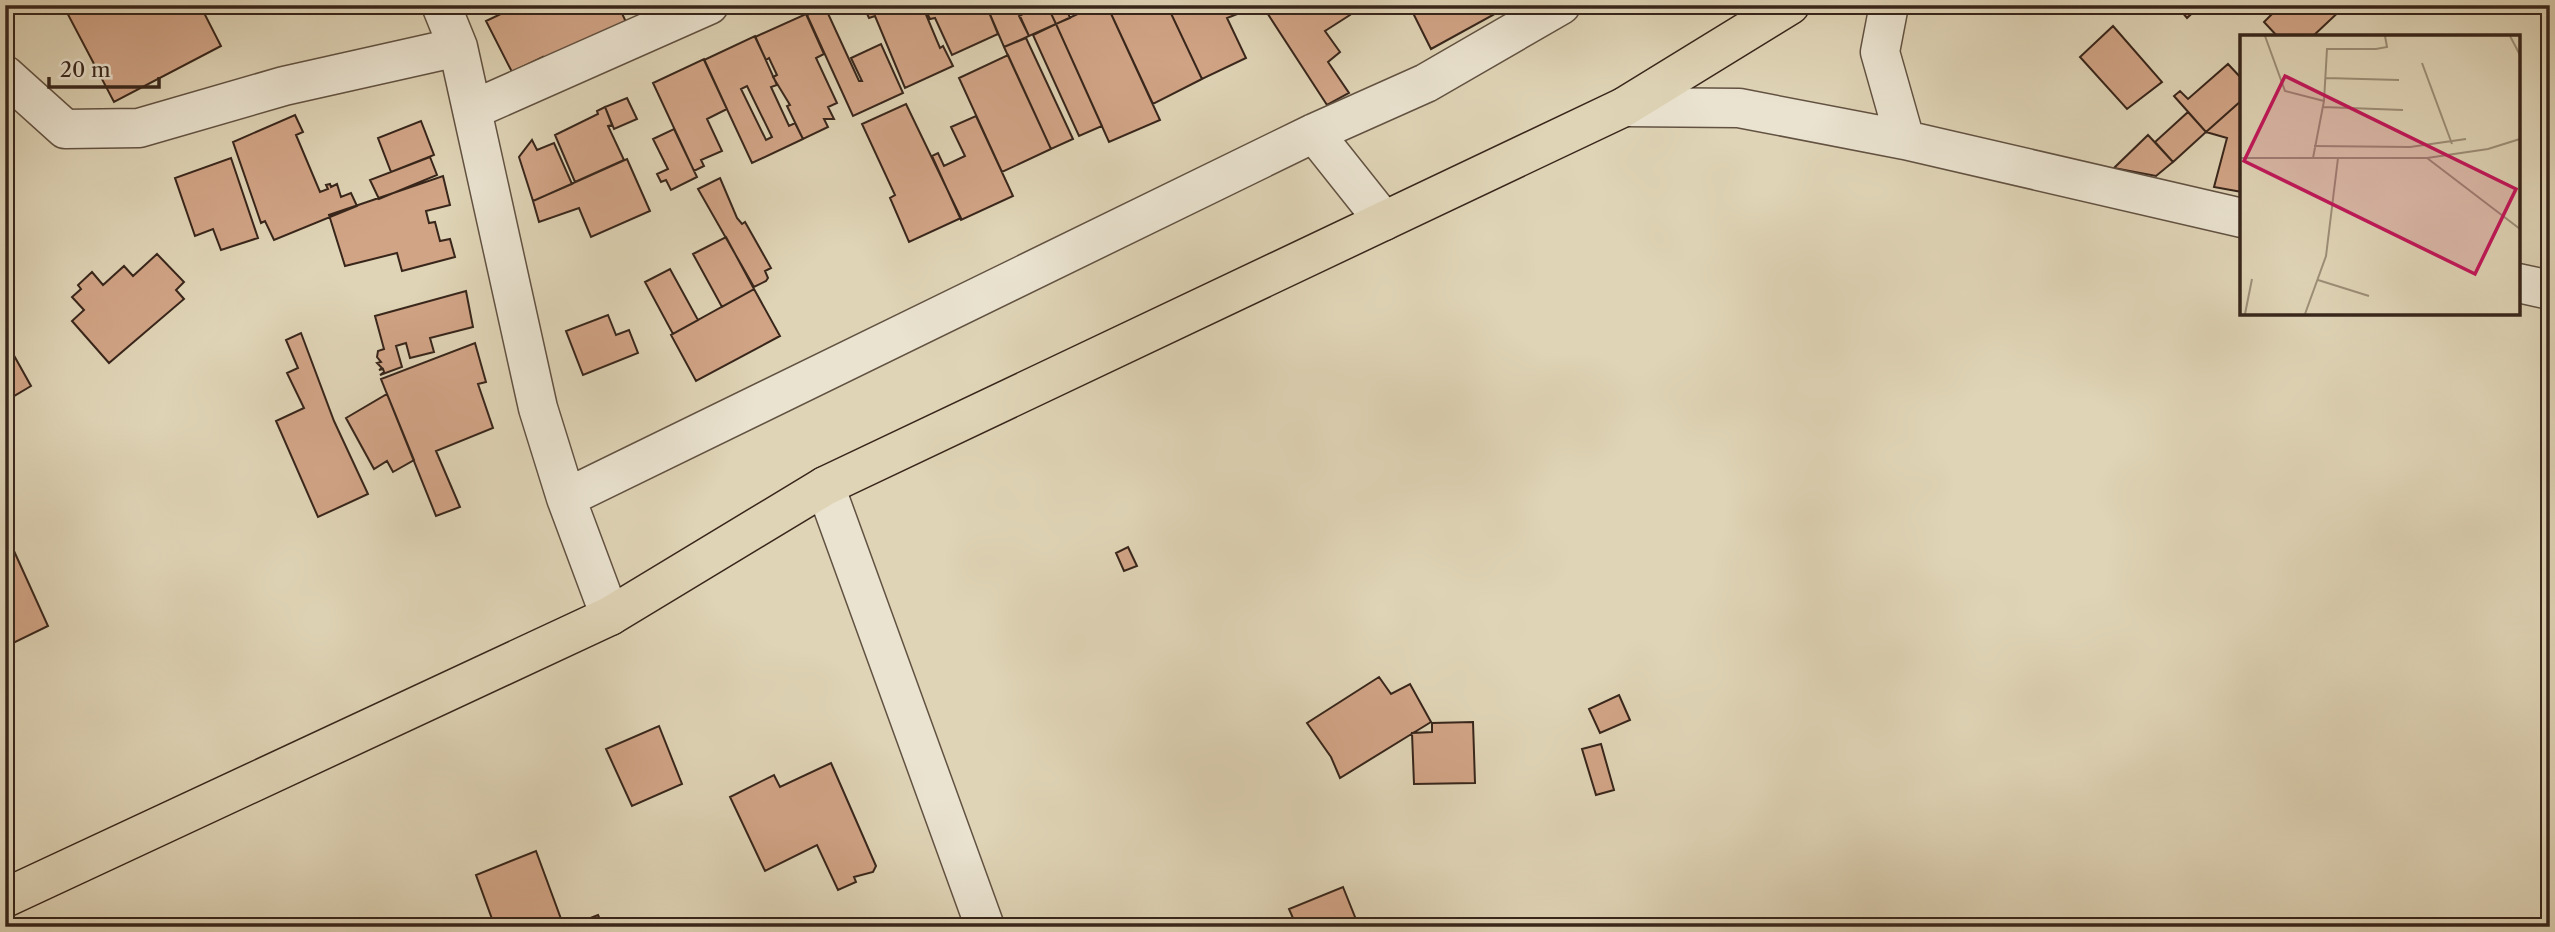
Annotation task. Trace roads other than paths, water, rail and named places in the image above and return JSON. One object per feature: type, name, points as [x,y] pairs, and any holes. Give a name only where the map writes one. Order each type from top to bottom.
[{"type":"main road","points":[[5,898],[610,616],[825,486],[1624,107],[1790,5]]},
{"type":"street","points":[[441,5],[458,47],[538,408],[566,498],[610,616]]},
{"type":"street","points":[[472,110],[709,5]]},
{"type":"street","points":[[566,498],[1314,133],[1426,83],[1561,5]]},
{"type":"street","points":[[1889,5],[1880,52],[1905,140]]},
{"type":"street","points":[[5,75],[65,129],[139,128],[284,86],[458,47]]},
{"type":"street","points":[[1624,107],[1740,108],[1905,140],[2240,219]]},
{"type":"street","points":[[1314,133],[1384,221]]},
{"type":"street","points":[[2520,283],[2550,290]]},
{"type":"street","points":[[825,486],[985,927]]}]
